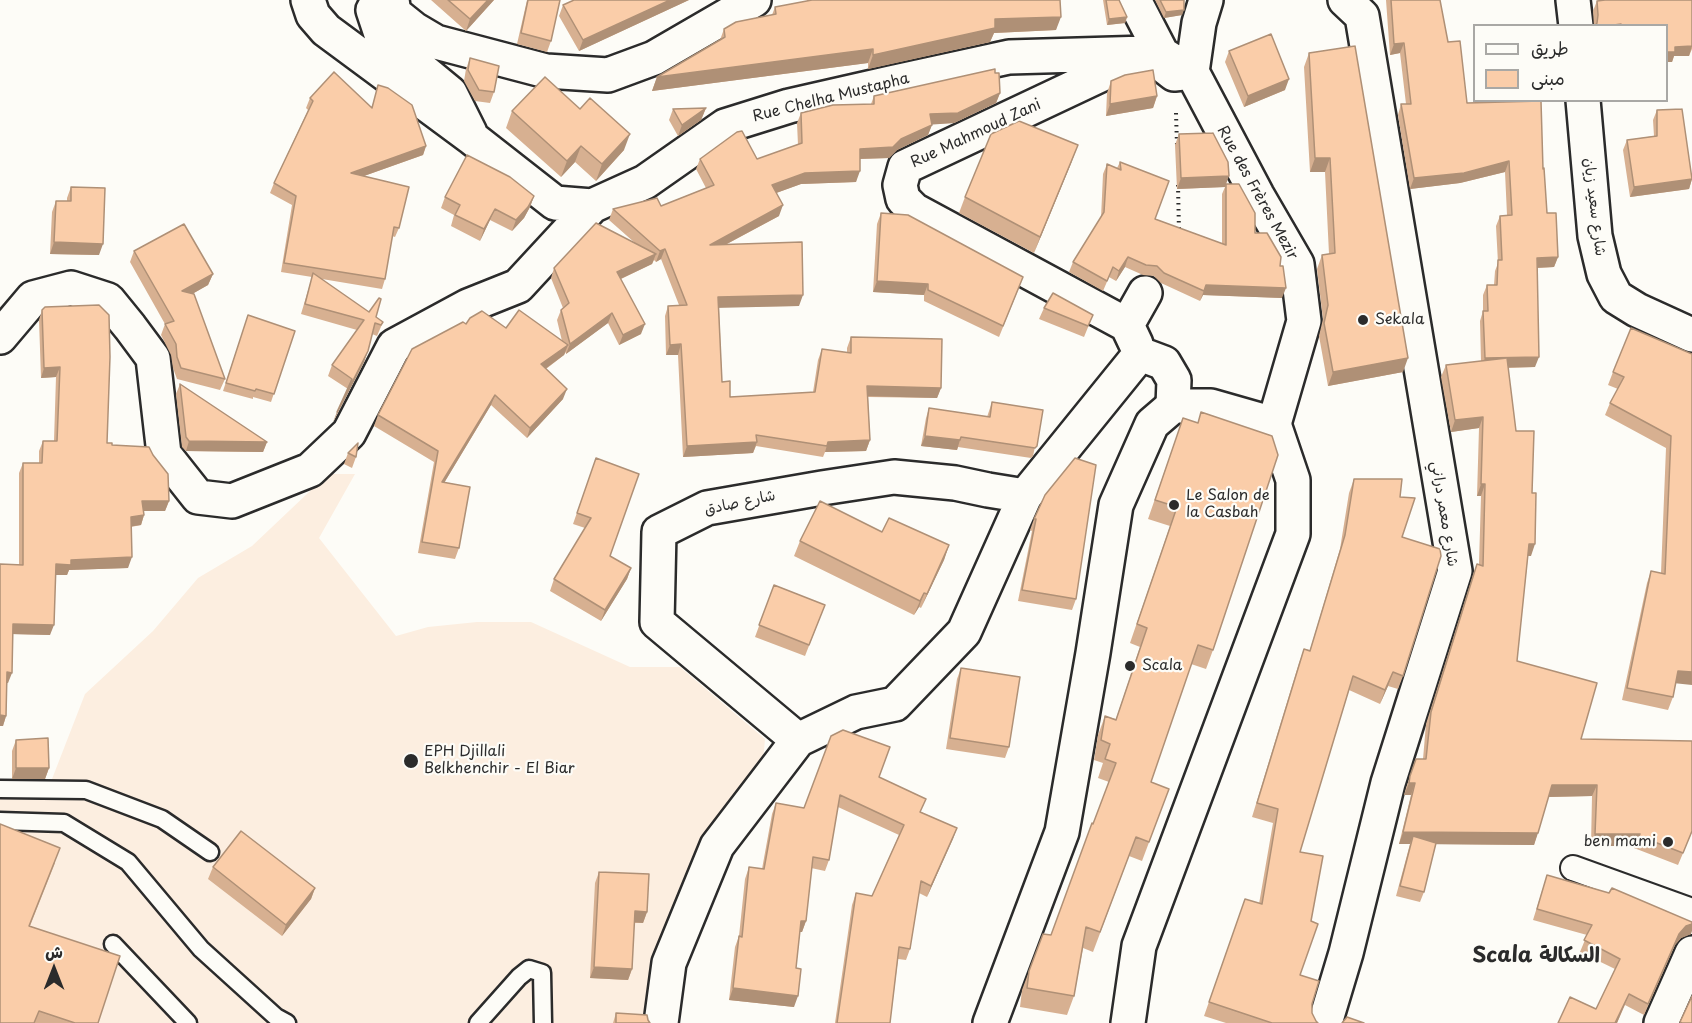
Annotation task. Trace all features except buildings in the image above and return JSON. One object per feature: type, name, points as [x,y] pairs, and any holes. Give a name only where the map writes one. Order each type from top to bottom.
[{"type":"street","points":[[308,0],[313,15],[326,30],[555,202],[592,206]]},
{"type":"street","points":[[380,0],[373,9],[382,37],[450,93],[472,138]]},
{"type":"street","points":[[392,0],[394,13],[435,42],[546,70],[608,75],[654,58],[754,0]]},
{"type":"street","points":[[1134,0],[1162,54],[1183,73]]},
{"type":"street","points":[[1183,73],[1206,0]]},
{"type":"street","name":"شارع معمر دراني","points":[[1325,1023],[1346,953],[1388,783],[1455,571],[1362,16],[1345,0]]},
{"type":"street","points":[[1573,0],[1575,24]]},
{"type":"street","points":[[1147,53],[1183,73]]},
{"type":"street","name":"Rue Chelha Mustapha","points":[[592,206],[645,182],[725,126],[789,106],[1009,57],[1147,53]]},
{"type":"street","name":"Rue Mahmoud Zani","points":[[1127,325],[914,210],[903,199],[900,185],[905,167],[1147,53]]},
{"type":"street","name":"Rue des Frères Mezir","points":[[1183,73],[1297,264],[1304,321],[1274,424]]},
{"type":"street","name":"شارع سعيد زيان","points":[[1583,102],[1595,236],[1604,274],[1616,297],[1637,310],[1692,335]]},
{"type":"street","points":[[0,337],[33,298],[71,288],[108,300],[153,358],[164,454],[198,497],[232,501],[310,470],[349,433],[394,346],[468,306],[518,286],[592,206]]},
{"type":"street","points":[[1145,293],[1127,325],[1140,354],[1164,363],[1174,380],[1173,406]]},
{"type":"street","points":[[661,1023],[669,963],[717,846],[798,740],[856,712],[895,704],[964,632],[1025,496],[1140,354]]},
{"type":"street","points":[[990,1023],[1062,832],[1094,653],[1116,505],[1152,424],[1173,406],[1210,406],[1274,424],[1293,480],[1293,534],[1139,946],[1128,1023]]},
{"type":"street","name":"شارع صادق","points":[[798,740],[657,622],[659,532],[707,508],[894,477],[955,483],[1025,496]]},
{"type":"street","points":[[1573,868],[1692,911]]},
{"type":"street","points":[[1661,1023],[1692,953]]},
{"type":"lane","points":[[0,789],[86,790],[162,819],[210,852]]},
{"type":"lane","points":[[0,821],[64,823],[128,862],[201,949],[276,1017],[287,1023]]},
{"type":"lane","points":[[113,944],[188,1023]]},
{"type":"lane","points":[[478,1023],[519,977],[530,969],[542,974],[543,1023]]},
{"type":"path","points":[[1177,154],[1183,73]]},
{"type":"path","points":[[1178,177],[1179,235]]},
{"type":"shaded area","name":"EPH Djillali Belkhenchir - El Biar","points":[[328,474],[355,474],[319,538],[396,636],[428,627],[477,622],[531,622],[630,667],[680,667],[765,739],[761,784],[725,837],[668,1023],[0,1023],[0,799],[45,797],[85,694],[153,631],[198,578],[252,546]]},
{"type":"place","name":"Sekala","points":[[1363,320]]},
{"type":"place","name":"Le Salon de la Casbah","points":[[1174,505]]},
{"type":"place","name":"Scala","points":[[1130,666]]},
{"type":"place","name":"EPH Djillali Belkhenchir - El Biar","points":[[411,761]]},
{"type":"place","name":"ben mami","points":[[1668,842]]},
{"type":"district","name":"Scala السكالة","points":[[1536,956]]}]
